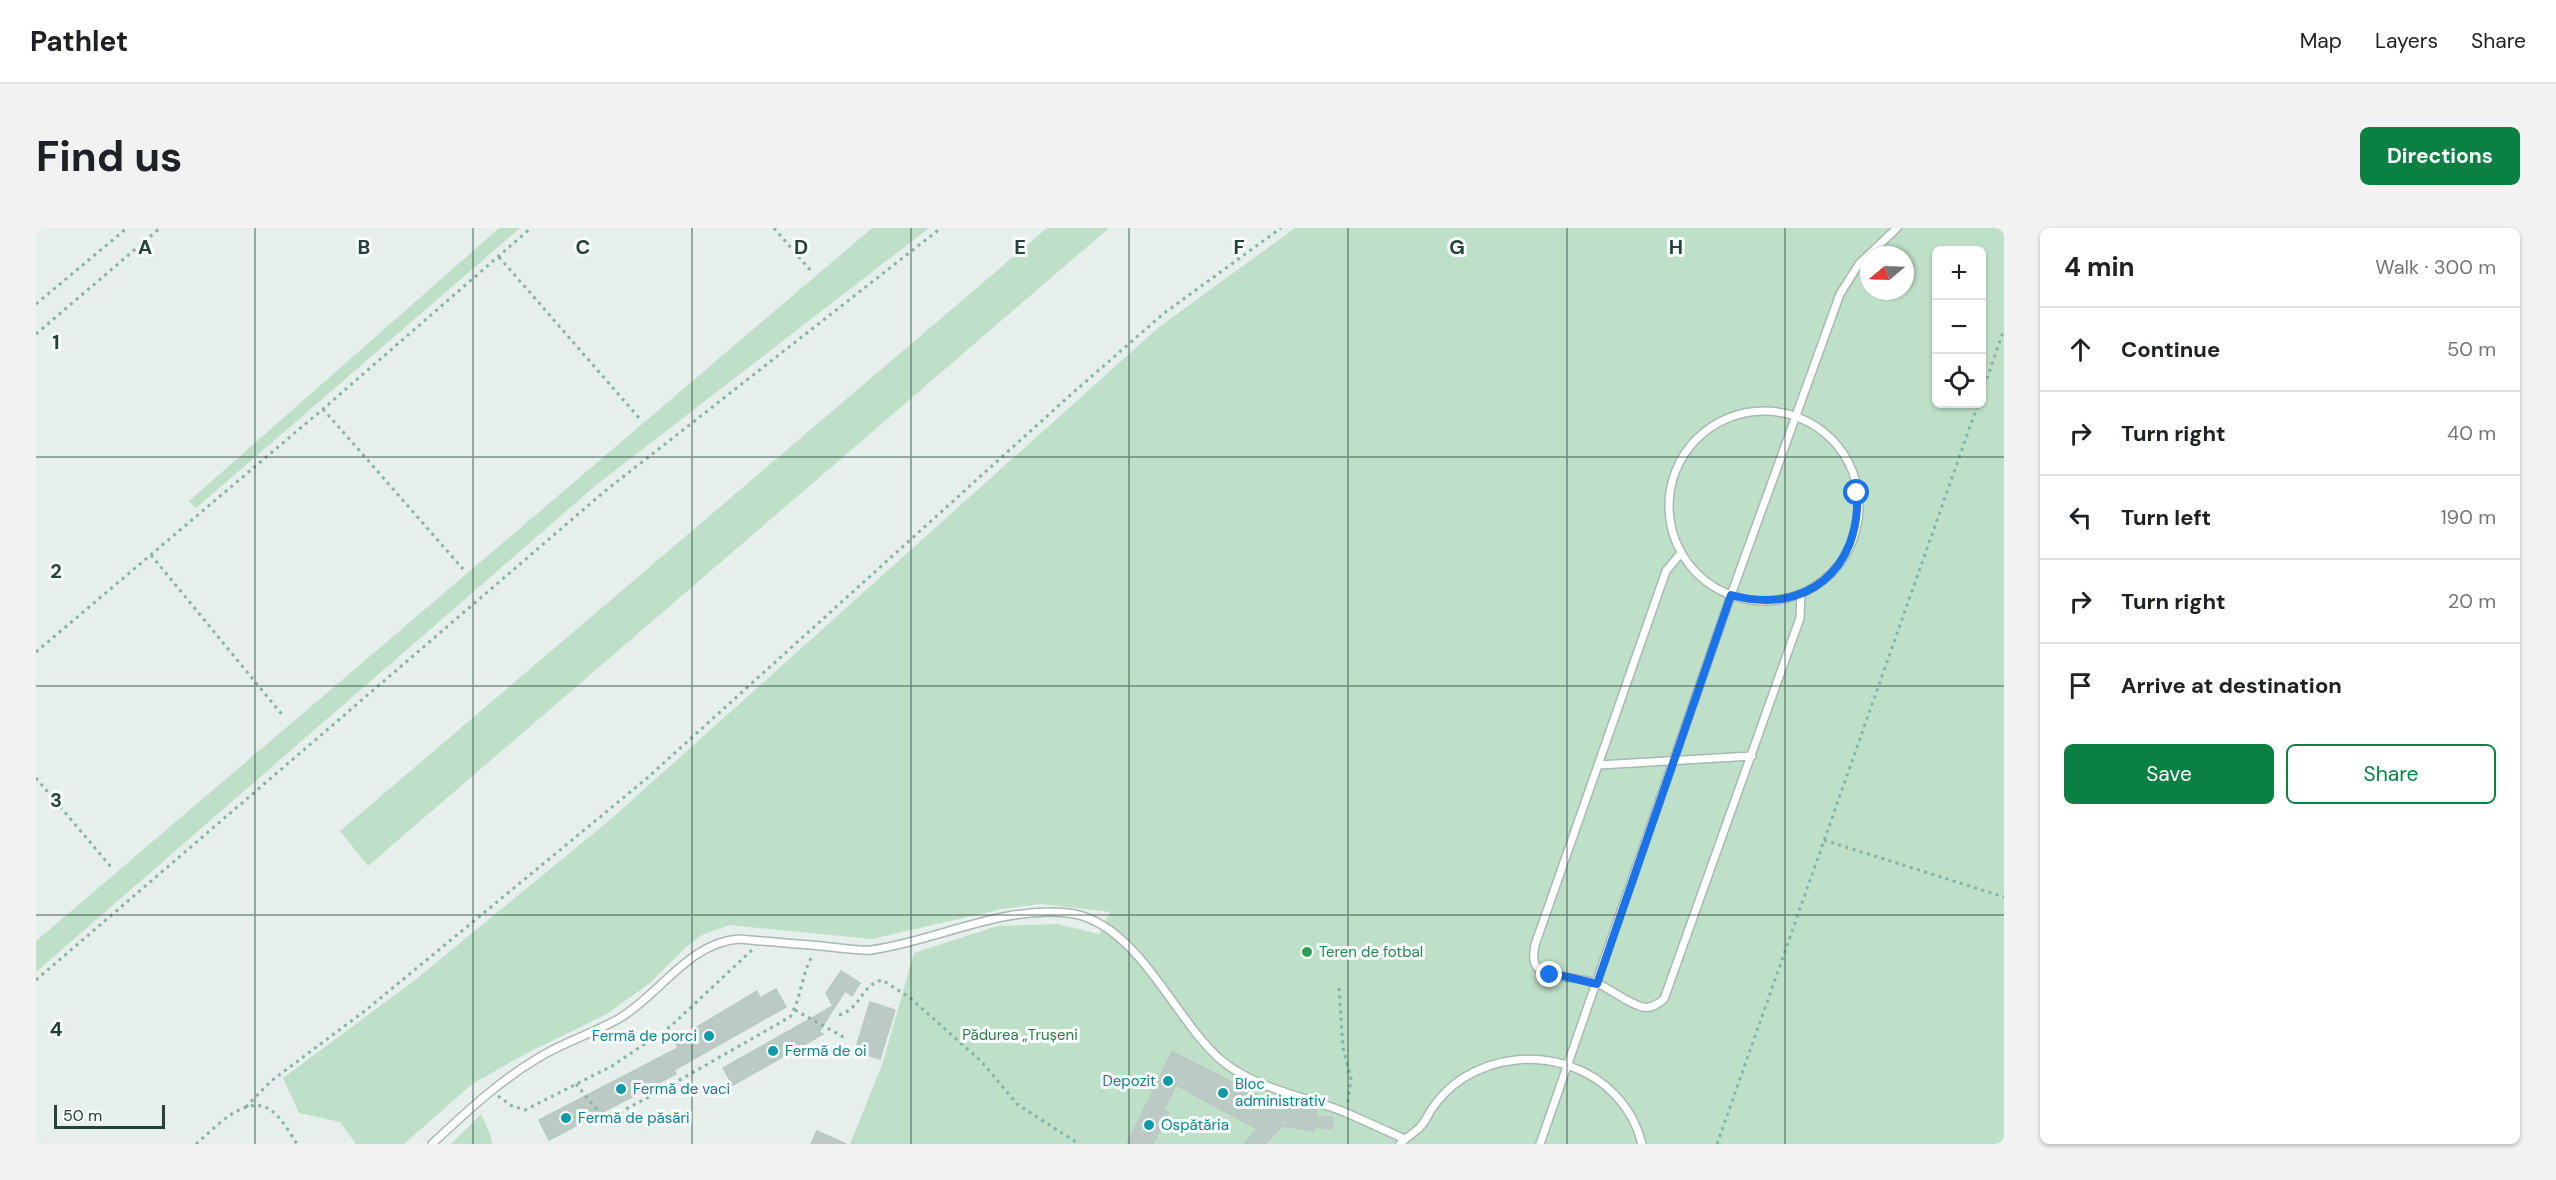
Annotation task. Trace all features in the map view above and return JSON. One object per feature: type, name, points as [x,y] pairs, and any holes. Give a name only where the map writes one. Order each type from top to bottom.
[{"type":"lane","points":[[1540,1144],[1731,595],[1840,294],[1860,264],[1897,228]]},
{"type":"lane","points":[[1764,411],[1794,417],[1813,425],[1830,438],[1843,454],[1852,473],[1857,493],[1858,513],[1855,534],[1834,570],[1819,584],[1801,594],[1766,602],[1731,595],[1712,585],[1695,571],[1682,553],[1673,533],[1669,511],[1671,489],[1677,468],[1688,449],[1703,433],[1722,421],[1742,413],[1764,411]]},
{"type":"lane","points":[[1682,553],[1666,571],[1534,945],[1533,957],[1540,971],[1550,975],[1597,984],[1643,1007],[1658,1005],[1664,999],[1800,618],[1801,594]]},
{"type":"lane","points":[[1599,765],[1752,756]]},
{"type":"lane","points":[[432,1144],[490,1090],[539,1057],[620,1018],[648,998],[695,955],[710,945],[724,940],[762,941],[868,950],[903,944],[977,922],[1039,914],[1068,913],[1094,920],[1112,932],[1161,983],[1203,1042],[1238,1072],[1343,1112],[1402,1141],[1422,1125],[1445,1093],[1478,1070],[1516,1059],[1536,1058],[1568,1065],[1593,1077],[1623,1104],[1634,1121],[1642,1144]]},
{"type":"path","points":[[36,303],[127,228]]},
{"type":"path","points":[[36,334],[160,228]]},
{"type":"path","points":[[36,652],[531,228]]},
{"type":"path","points":[[774,228],[811,271]]},
{"type":"path","points":[[36,980],[605,491],[941,228]]},
{"type":"path","points":[[246,1107],[271,1081],[366,1010],[646,779],[1058,406],[1163,314],[1281,228]]},
{"type":"path","points":[[499,257],[640,419]]},
{"type":"path","points":[[1986,381],[2004,329]]},
{"type":"path","points":[[323,408],[463,569]]},
{"type":"path","points":[[1717,1144],[1977,408]]},
{"type":"path","points":[[151,555],[284,717]]},
{"type":"path","points":[[36,778],[111,867]]},
{"type":"path","points":[[1824,840],[2004,897]]},
{"type":"path","points":[[490,1090],[512,1106],[525,1110],[612,1066],[671,1026],[762,941]]},
{"type":"path","points":[[576,1084],[602,1116],[610,1117],[662,1090],[790,1017],[795,1010],[807,965],[819,946]]},
{"type":"path","points":[[839,1015],[849,1012],[872,983],[882,980],[909,997],[981,1062],[1017,1104],[1079,1144]]},
{"type":"path","points":[[1339,988],[1344,1048],[1351,1079],[1348,1102],[1343,1112]]},
{"type":"path","points":[[795,1010],[847,1040]]},
{"type":"path","points":[[196,1144],[234,1113],[246,1107],[259,1105],[270,1109],[282,1121],[297,1144]]},
{"type":"green space","points":[[499,228],[520,228],[196,508],[189,501]]},
{"type":"green space","points":[[872,228],[929,228],[595,486],[36,972],[36,941]]},
{"type":"green space","points":[[1047,228],[1109,228],[368,866],[340,831]]},
{"type":"green space","name":"Pădurea „Trușeni","points":[[1295,228],[2004,228],[2004,1144],[850,1144],[883,1062],[914,953],[997,926],[1057,924],[1099,934],[1110,912],[1041,904],[1002,909],[872,939],[729,925],[702,935],[684,949],[650,983],[607,1014],[531,1051],[472,1084],[404,1144],[356,1144],[340,1122],[299,1113],[283,1078],[415,980],[611,819],[1159,327]]},
{"type":"green space","points":[[481,1114],[492,1144],[451,1144]]},
{"type":"building","name":"Fermă de oi","points":[[841,971],[860,983],[852,996],[845,991],[819,1032],[823,1034],[733,1085],[723,1068],[833,1006],[826,993]]},
{"type":"building","points":[[776,989],[786,1007],[674,1070],[676,1074],[549,1140],[539,1120],[678,1048],[674,1041],[757,991],[760,998]]},
{"type":"building","points":[[870,1002],[895,1010],[880,1059],[855,1051]]},
{"type":"building","points":[[1172,1052],[1256,1094],[1251,1103],[1285,1103],[1317,1108],[1316,1116],[1333,1117],[1332,1129],[1315,1127],[1314,1131],[1282,1126],[1265,1144],[1244,1144],[1257,1129],[1176,1085],[1164,1110],[1169,1112],[1153,1144],[1127,1144]]},
{"type":"building","points":[[817,1131],[846,1144],[811,1144]]},
{"type":"place","name":"Teren de fotbal","points":[[1307,952]]},
{"type":"place","name":"Fermă de porci","points":[[709,1036]]},
{"type":"place","name":"Fermă de oi","points":[[773,1051]]},
{"type":"place","name":"Depozit","points":[[1168,1081]]},
{"type":"place","name":"Fermă de vaci","points":[[621,1089]]},
{"type":"place","name":"Bloc administrativ","points":[[1223,1093]]},
{"type":"place","name":"Fermă de păsări","points":[[566,1118]]},
{"type":"place","name":"Ospătăria","points":[[1149,1125]]},
{"type":"route","points":[[1550,975],[1597,984],[1731,595],[1766,602],[1801,594],[1819,584],[1834,570],[1855,534],[1858,513],[1857,493]]}]
